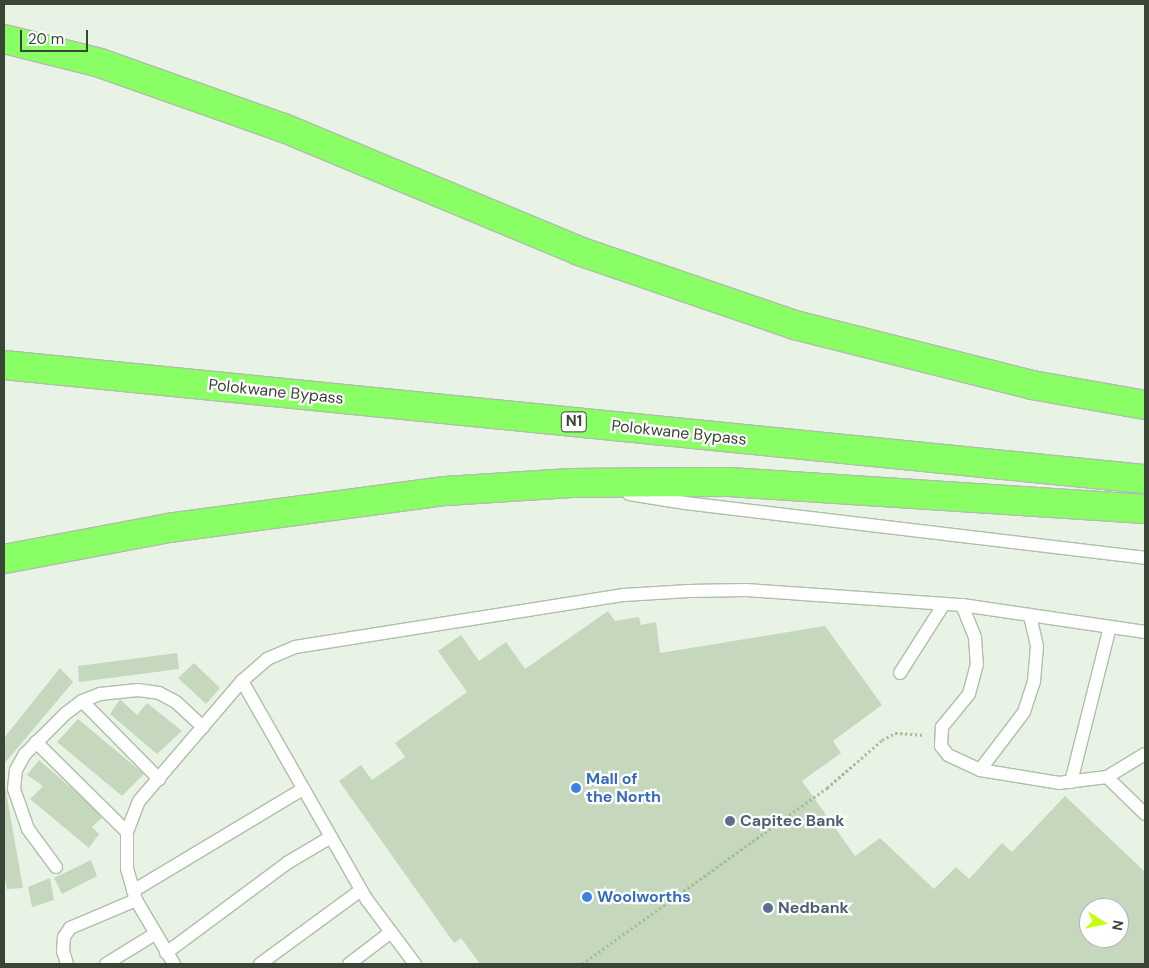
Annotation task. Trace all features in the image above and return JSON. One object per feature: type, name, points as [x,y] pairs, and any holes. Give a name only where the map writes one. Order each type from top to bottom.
[{"type":"highway","points":[[4,39],[100,63],[284,128],[579,251],[795,325],[1032,385],[1145,405]]},
{"type":"highway","name":"Polokwane Bypass","points":[[4,365],[1145,479]]},
{"type":"highway","points":[[9,559],[168,528],[437,492],[571,483],[729,482],[1145,509]]},
{"type":"lane","points":[[571,483],[685,503],[1145,558]]},
{"type":"lane","points":[[174,964],[134,895],[126,868],[127,832],[140,801],[242,681],[267,659],[295,647],[624,595],[746,590],[962,605],[1145,632]]},
{"type":"lane","points":[[900,673],[944,604]]},
{"type":"lane","points":[[962,605],[975,638],[975,679],[969,694],[942,727],[940,737],[948,755],[980,770],[1029,780],[1071,782],[1107,777],[1145,754]]},
{"type":"lane","points":[[980,770],[1027,704],[1034,681],[1037,646],[1030,615]]},
{"type":"lane","points":[[1071,782],[1110,627]]},
{"type":"lane","points":[[242,681],[361,890],[415,964]]},
{"type":"lane","points":[[56,867],[28,829],[14,789],[16,770],[36,742],[82,701],[100,694],[138,690],[159,692],[176,702],[203,727]]},
{"type":"lane","points":[[82,701],[159,779]]},
{"type":"lane","points":[[36,742],[127,832]]},
{"type":"lane","points":[[1107,777],[1145,814]]},
{"type":"lane","points":[[67,964],[63,951],[64,938],[70,928],[134,895],[304,789]]},
{"type":"lane","points":[[166,953],[288,863],[330,837]]},
{"type":"lane","points":[[260,964],[361,890]]},
{"type":"lane","points":[[349,964],[391,932]]},
{"type":"lane","points":[[106,964],[155,934]]},
{"type":"path","points":[[582,964],[827,788],[882,740],[895,733],[940,737]]},
{"type":"building","name":"Mall of the North","points":[[608,611],[615,621],[639,617],[641,625],[656,622],[660,653],[825,626],[882,705],[833,741],[841,753],[802,781],[855,856],[880,838],[934,889],[956,867],[969,879],[1002,843],[1012,852],[1065,796],[1145,872],[1145,964],[480,964],[461,938],[454,943],[339,781],[361,765],[372,780],[405,757],[395,743],[467,692],[438,651],[461,635],[479,661],[506,642],[525,669]]},
{"type":"building","points":[[177,653],[179,669],[79,682],[78,666]]},
{"type":"building","points":[[194,663],[220,688],[206,704],[178,678]]},
{"type":"building","points":[[60,668],[73,682],[4,764],[4,738]]},
{"type":"building","points":[[120,699],[137,715],[147,703],[182,731],[157,754],[110,714]]},
{"type":"building","points":[[78,719],[144,774],[122,796],[57,742]]},
{"type":"building","points":[[39,760],[104,816],[92,827],[99,834],[89,848],[30,799],[43,786],[27,775]]},
{"type":"building","points":[[4,786],[23,888],[7,889],[4,875]]},
{"type":"building","points":[[91,860],[97,876],[62,894],[54,878]]},
{"type":"building","points":[[50,878],[54,900],[32,907],[28,887]]},
{"type":"place","name":"Mall of the North","points":[[576,788]]},
{"type":"place","name":"Capitec Bank","points":[[730,821]]},
{"type":"place","name":"Woolworths","points":[[587,897]]},
{"type":"place","name":"Nedbank","points":[[768,908]]}]
